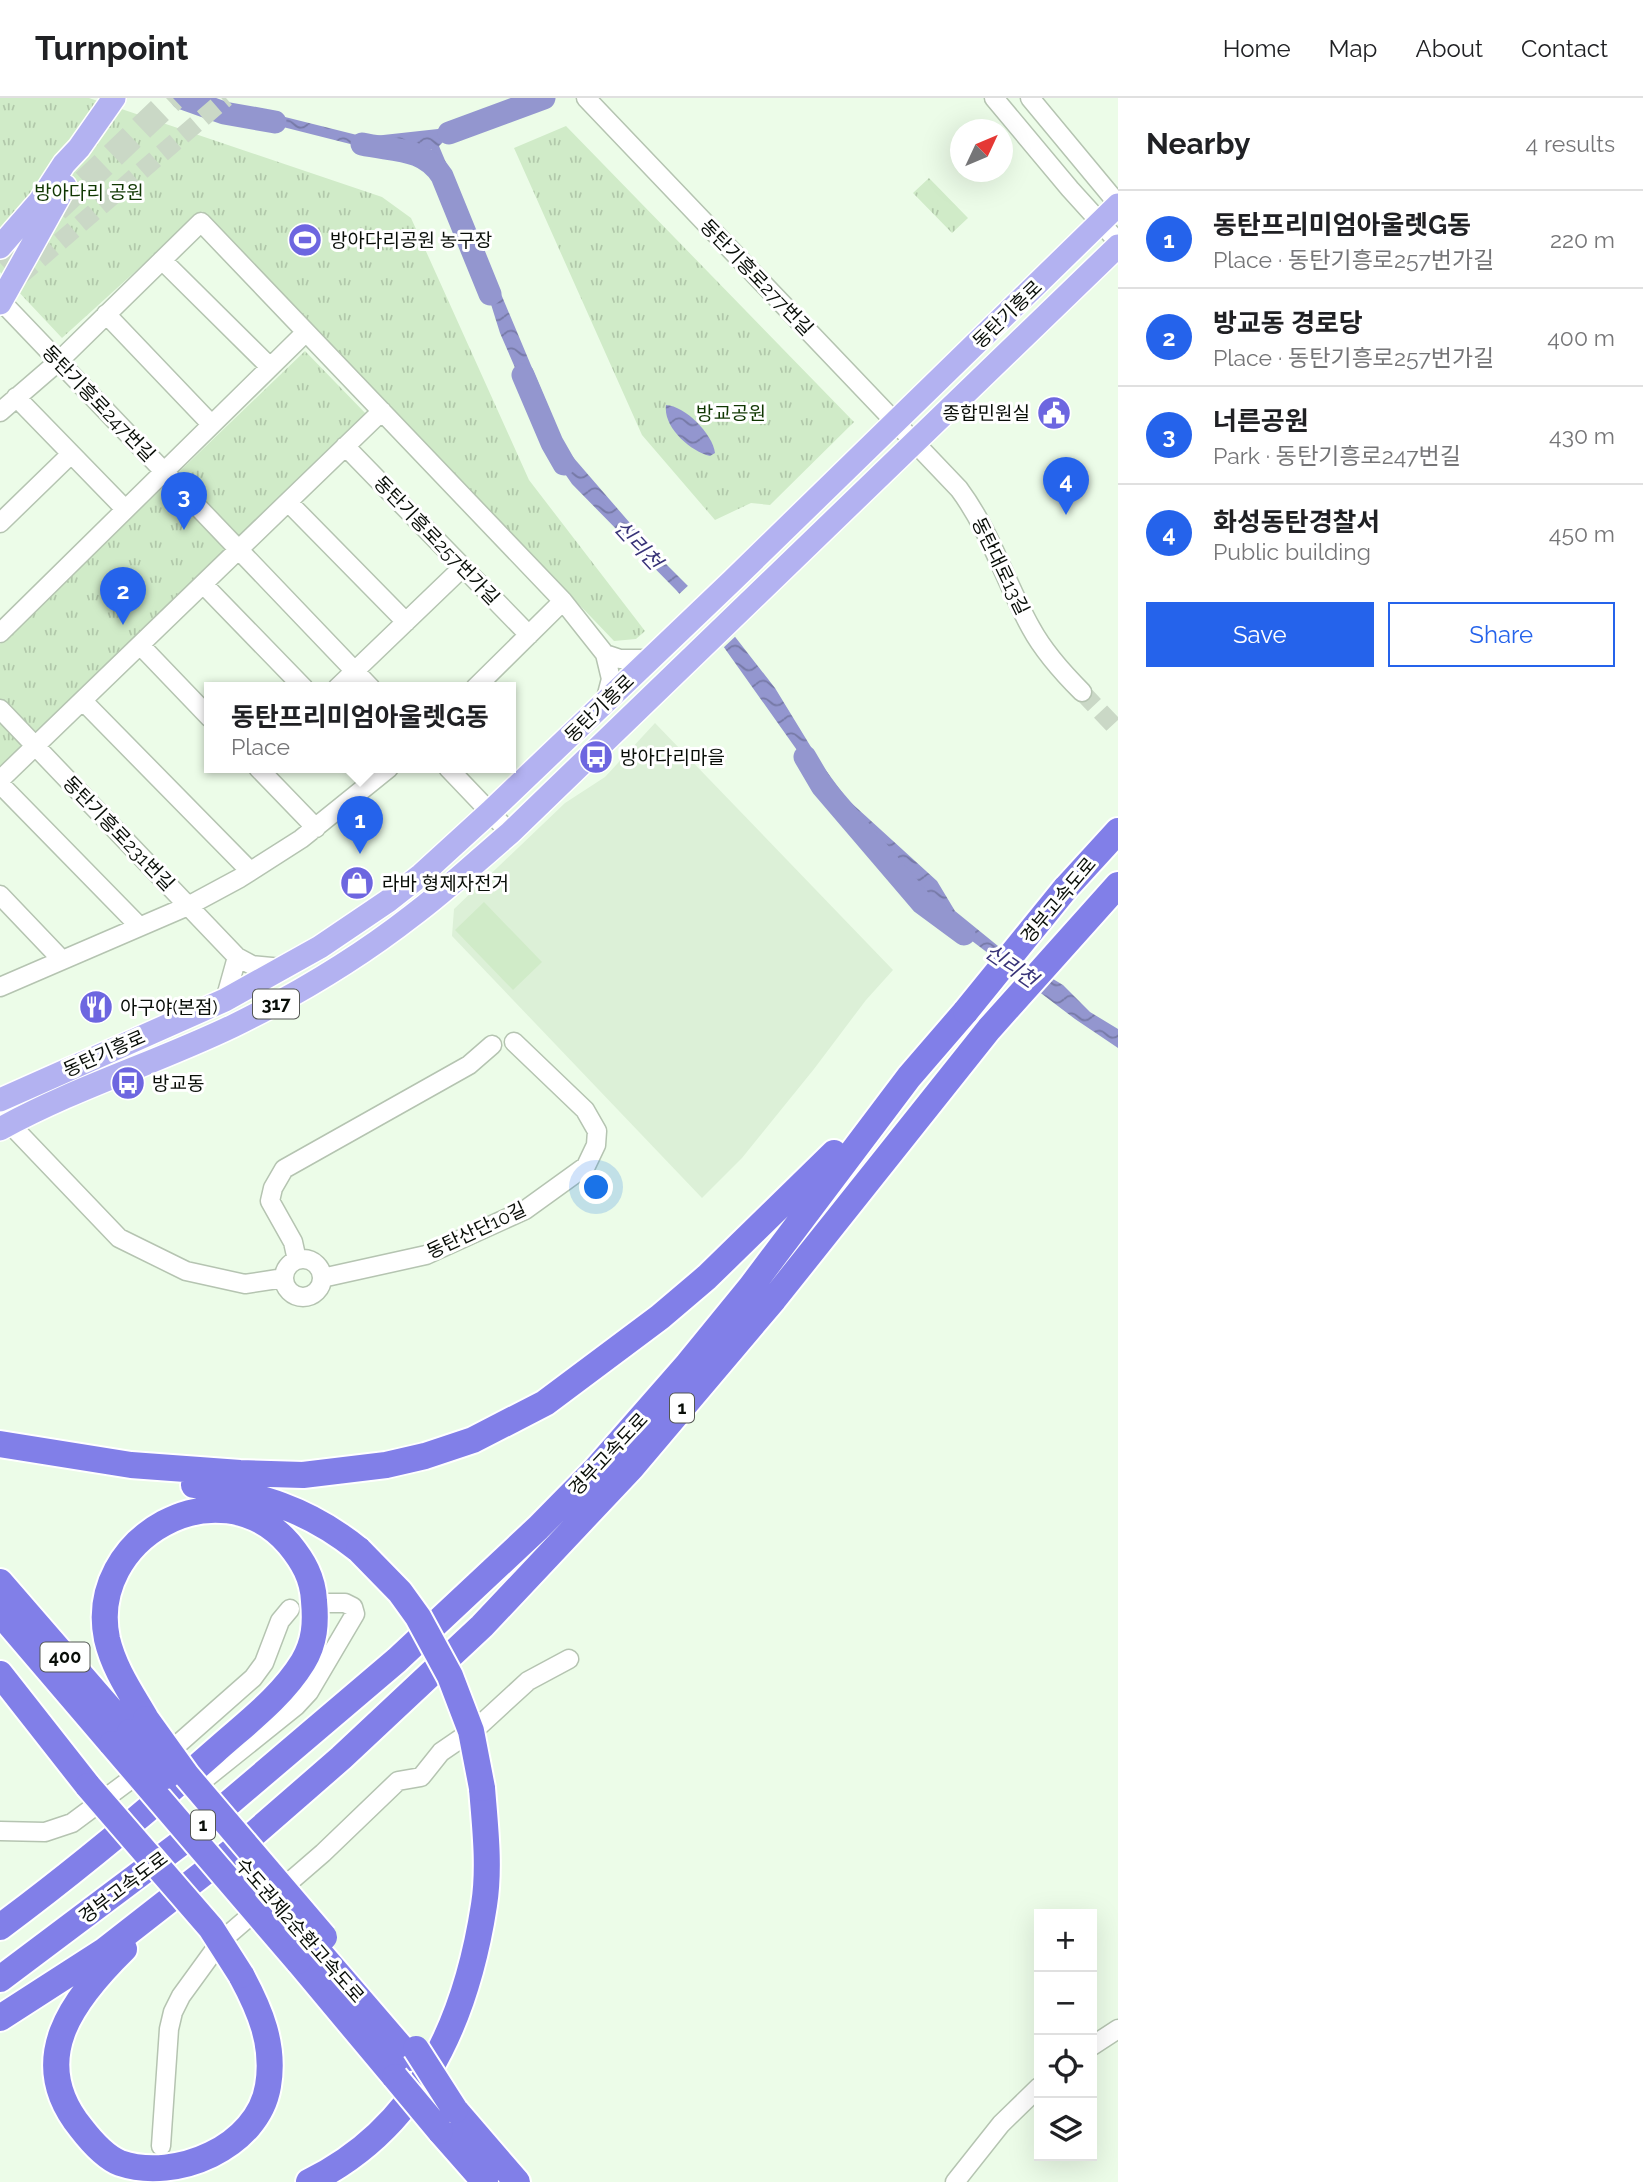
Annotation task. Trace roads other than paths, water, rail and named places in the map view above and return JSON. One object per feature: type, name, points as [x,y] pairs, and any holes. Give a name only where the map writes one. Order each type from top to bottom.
[{"type":"highway","name":"경부고속도로","points":[[0,1979],[189,1838],[397,1660],[538,1528],[596,1469],[750,1288],[909,1077],[1065,889],[1118,831]]},
{"type":"highway","name":"경부고속도로","points":[[0,2018],[104,1951],[255,1833],[341,1759],[482,1626],[631,1468],[774,1299],[989,1029],[1118,885]]},
{"type":"highway","points":[[0,1444],[131,1465],[303,1475],[386,1465],[425,1456],[473,1440],[545,1403],[660,1317],[707,1278],[909,1077]]},
{"type":"highway","points":[[0,1444],[146,1478],[218,1489],[279,1503],[311,1516],[336,1531],[359,1550],[400,1592],[418,1617],[450,1676],[471,1731],[482,1788],[486,1840],[484,1903],[470,1973],[442,2048],[415,2094],[379,2135],[354,2155],[309,2182]]},
{"type":"highway","points":[[0,1927],[52,1888],[208,1757],[275,1698],[304,1661],[316,1630],[314,1588],[302,1561],[281,1535],[253,1518],[231,1511],[211,1509],[192,1511],[167,1520],[136,1542],[118,1567],[104,1609],[107,1637],[130,1732],[187,1776],[311,1947],[404,2031],[407,2061],[456,2110],[517,2182]]},
{"type":"highway","name":"수도권제2순환고속도로","points":[[0,1582],[407,2061],[440,2131],[485,2182]]},
{"type":"highway","name":"수도권제2순환고속도로","points":[[0,1613],[130,1732]]},
{"type":"highway","points":[[0,1674],[88,1786],[211,1928],[241,1975],[262,2018],[269,2053],[267,2090],[261,2107],[250,2123],[221,2150],[182,2166],[151,2168],[119,2163],[93,2143],[75,2120],[61,2095],[56,2067],[59,2040],[69,2015],[92,1984],[121,1952],[201,1875]]},
{"type":"main road","points":[[0,247],[40,201],[110,103]]},
{"type":"main road","points":[[0,302],[73,173],[79,148]]},
{"type":"main road","name":"동탄기흥로","points":[[0,1100],[225,1000],[286,968],[388,901],[490,812],[896,422],[1118,204]]},
{"type":"main road","name":"동탄기흥로","points":[[4,1123],[230,1027],[302,989],[372,946],[414,915],[510,833],[1118,244]]},
{"type":"street","points":[[994,98],[1118,244]]},
{"type":"street","points":[[1030,98],[1118,204]]},
{"type":"street","name":"동탄기흥로277번길","points":[[592,104],[916,442]]},
{"type":"street","points":[[0,412],[58,361],[201,222],[563,601],[605,654],[611,679],[605,702]]},
{"type":"street","points":[[162,260],[270,367]]},
{"type":"street","name":"동탄기흥로247번길","points":[[0,302],[366,682]]},
{"type":"street","points":[[106,314],[211,424]]},
{"type":"street","points":[[2,627],[306,332]]},
{"type":"street","points":[[16,397],[125,509]]},
{"type":"street","points":[[139,926],[0,782],[382,411]]},
{"type":"street","name":"동탄대로13길","points":[[916,442],[971,505],[993,544],[1031,628],[1053,660],[1082,692]]},
{"type":"street","name":"동탄기흥로257번가길","points":[[345,446],[529,635]]},
{"type":"street","points":[[0,523],[71,454]]},
{"type":"street","points":[[288,502],[406,621]]},
{"type":"street","points":[[343,682],[463,567]]},
{"type":"street","points":[[203,584],[298,682]]},
{"type":"street","points":[[481,682],[563,601]]},
{"type":"street","points":[[140,645],[204,713]]},
{"type":"street","points":[[605,654],[620,659],[657,652]]},
{"type":"street","points":[[83,701],[250,871]]},
{"type":"street","name":"동탄기흥로231번길","points":[[0,709],[237,957]]},
{"type":"street","points":[[263,773],[316,828]]},
{"type":"street","points":[[0,987],[188,906],[250,871],[316,828],[383,773]]},
{"type":"street","points":[[453,773],[510,833]]},
{"type":"street","points":[[0,895],[62,960]]},
{"type":"street","points":[[225,1000],[237,957],[252,965],[286,968]]},
{"type":"street","name":"동탄산단10길","points":[[322,1278],[426,1255],[525,1210],[586,1166],[596,1145],[597,1131],[585,1110],[514,1042]]},
{"type":"street","points":[[297,1260],[293,1242],[270,1201],[273,1188],[284,1168],[470,1065],[492,1045]]},
{"type":"street","points":[[4,1123],[118,1238],[186,1272],[245,1284],[284,1278]]},
{"type":"street","points":[[297,1260],[309,1260],[314,1263],[322,1278],[318,1290],[307,1297],[300,1297],[289,1290],[284,1278],[288,1267],[297,1260]]},
{"type":"street","points":[[205,1779],[296,1706],[309,1692],[355,1614],[353,1607],[345,1603],[320,1603]]},
{"type":"street","points":[[0,1831],[45,1832],[72,1823],[177,1745],[253,1678],[264,1663],[280,1621],[290,1609]]},
{"type":"street","points":[[161,2146],[169,2029],[173,2012],[181,1996],[220,1941],[323,1853],[398,1781],[421,1777],[441,1752],[479,1726],[528,1681],[569,1659]]},
{"type":"street","points":[[1097,2043],[1118,2029]]},
{"type":"street","points":[[955,2182],[1001,2124],[1034,2092]]},
{"type":"water","points":[[185,98],[209,98],[365,137],[438,129],[522,98],[535,98],[451,134],[439,146],[566,449],[661,559],[722,620],[775,688],[822,765],[847,799],[937,881],[955,911],[998,946],[1063,985],[1090,1012],[1118,1029],[1118,1048],[1075,1019],[939,916],[909,888],[821,784],[711,629],[572,484],[550,452],[550,439],[534,400],[526,393],[500,333],[479,266],[467,238],[462,219],[463,209],[431,149],[370,149]]},
{"type":"water","points":[[666,405],[681,410],[697,422],[709,438],[715,453],[710,456],[702,453],[679,437],[669,422]]},
{"type":"waterway","name":"신리천","points":[[182,98],[224,113],[275,122]]},
{"type":"waterway","points":[[449,133],[544,98]]},
{"type":"waterway","name":"신리천","points":[[362,144],[417,155],[435,167],[442,176],[490,294]]},
{"type":"waterway","name":"신리천","points":[[523,375],[552,443],[564,464]]},
{"type":"waterway","name":"신리천","points":[[805,757],[822,786],[922,903],[964,934]]},
{"type":"tunnel","points":[[0,263],[173,98]]},
{"type":"tunnel","points":[[19,277],[226,98]]},
{"type":"tunnel","points":[[1082,692],[1118,730]]},
{"type":"place","name":"방아다리공원 농구장","points":[[305,240]]},
{"type":"place","name":"종합민원실","points":[[1054,413]]},
{"type":"place","name":"화성동탄경찰서","points":[[1066,515]]},
{"type":"place","name":"너른공원","points":[[184,530]]},
{"type":"place","name":"방교동 경로당","points":[[123,625]]},
{"type":"place","name":"방아다리마을","points":[[596,757]]},
{"type":"place","name":"동탄프리미엄아울렛G동","points":[[360,854]]},
{"type":"place","name":"라바 형제자전거","points":[[357,883]]},
{"type":"place","name":"아구야(본점)","points":[[96,1007]]},
{"type":"place","name":"방교동","points":[[128,1083]]},
{"type":"park label","name":"방아다리 공원","points":[[89,192]]},
{"type":"park label","name":"방교공원","points":[[731,413]]}]
